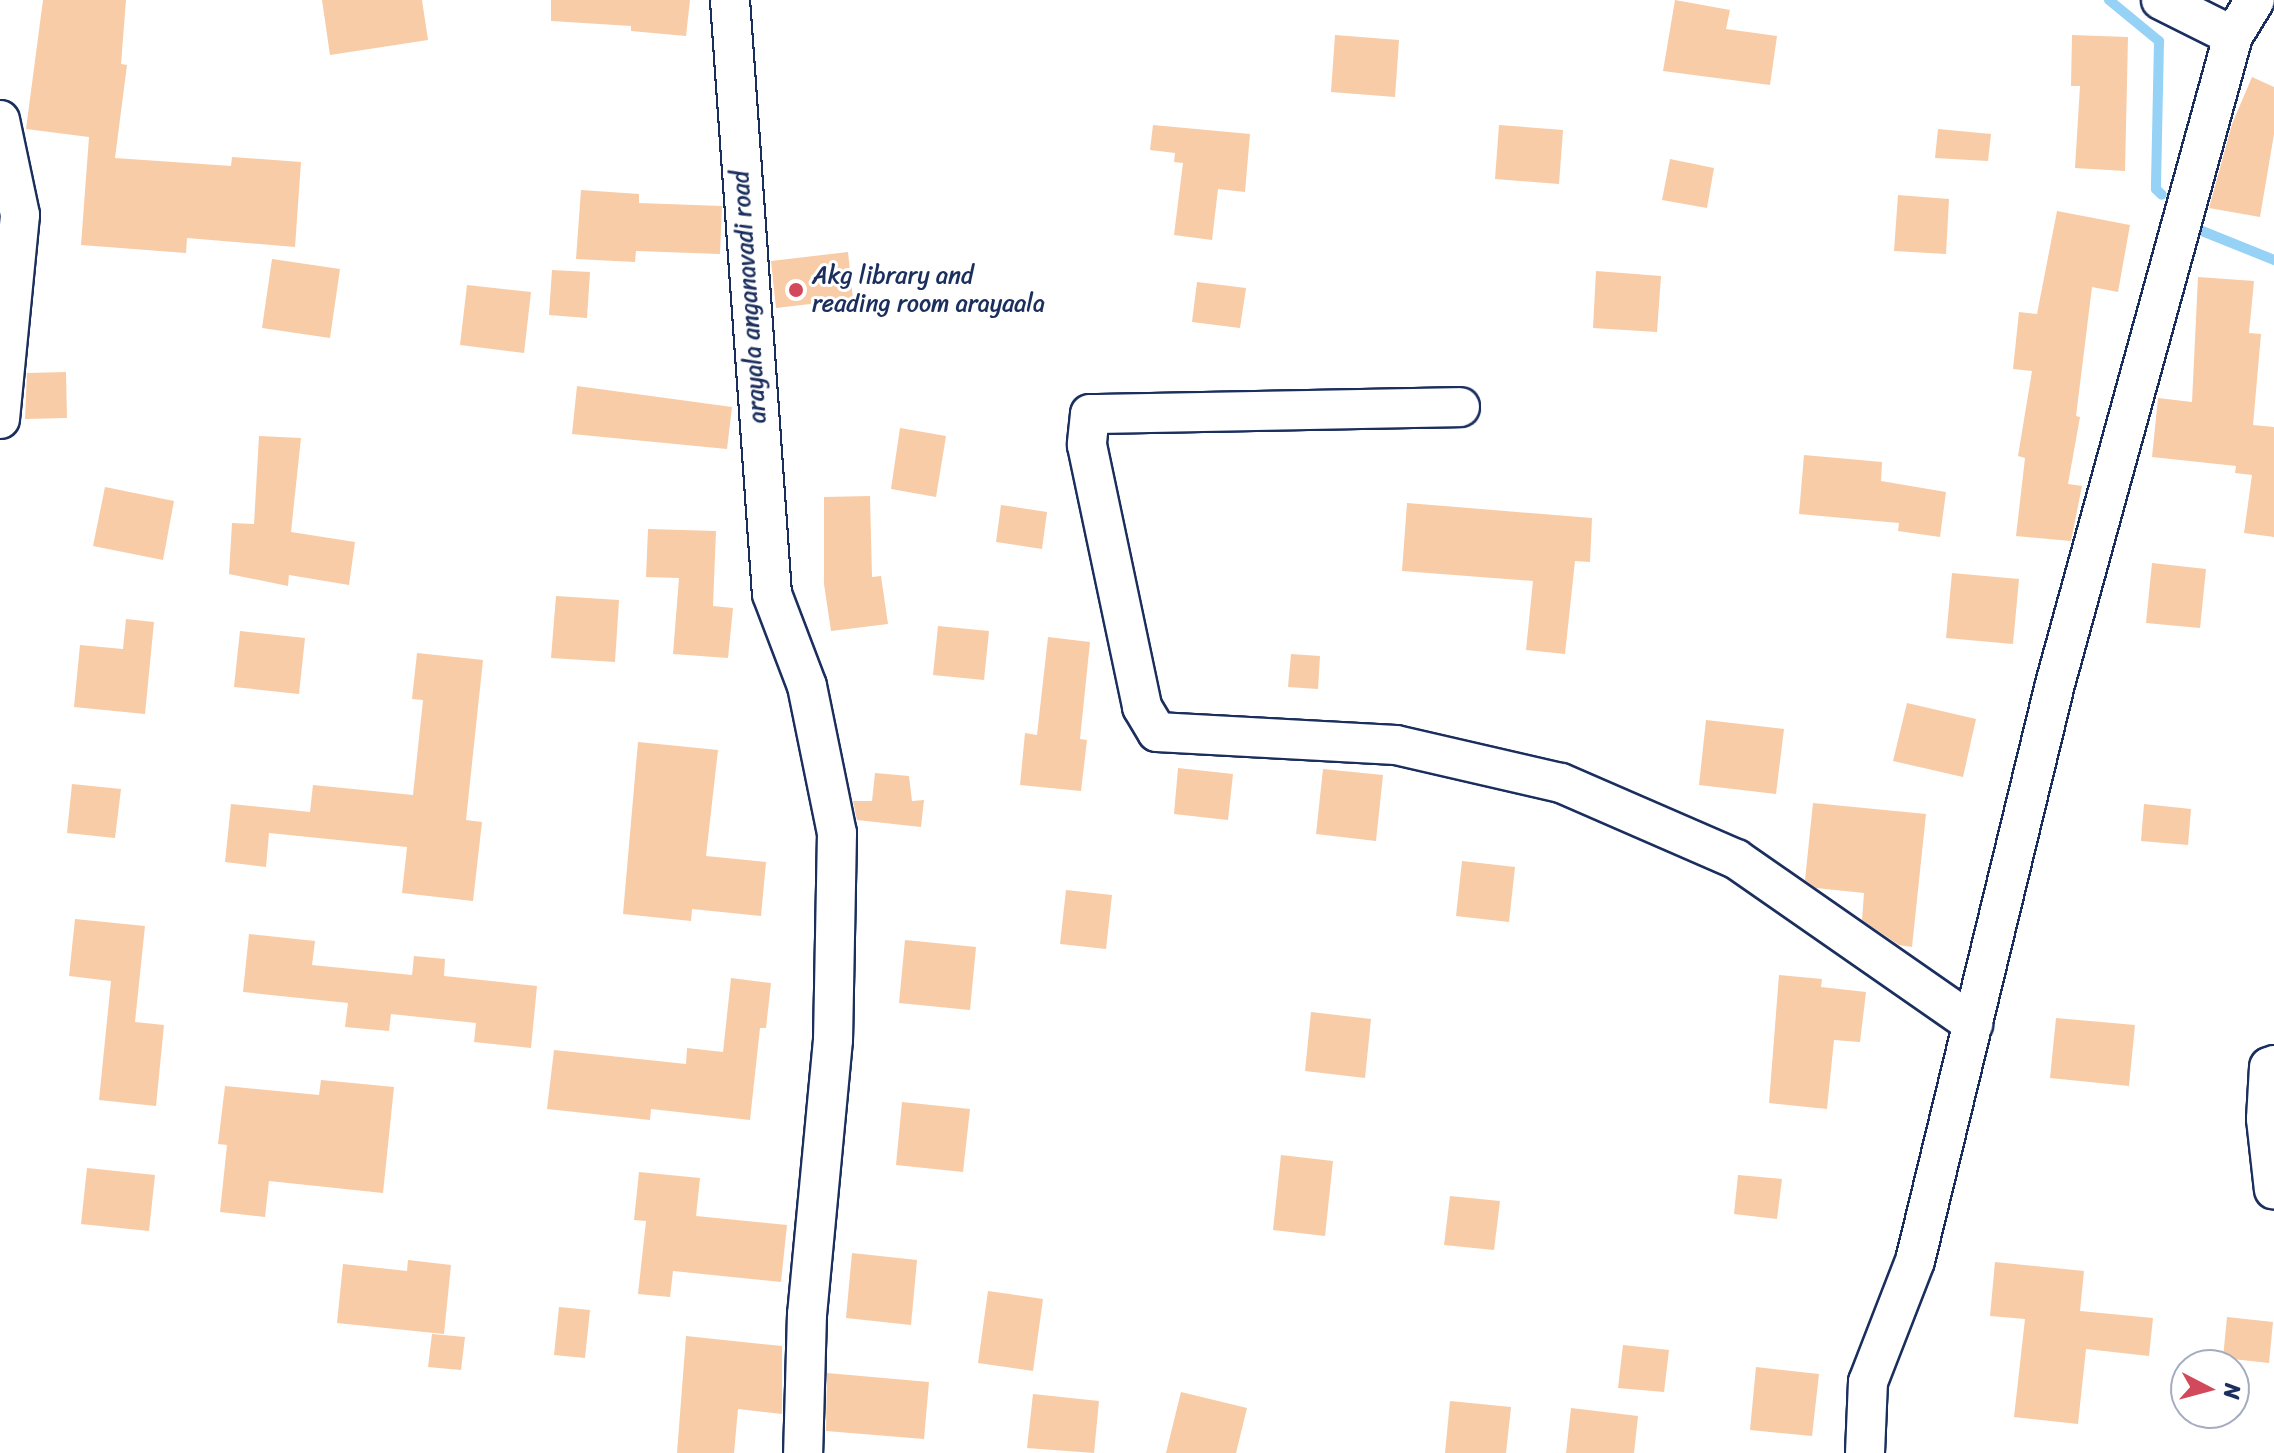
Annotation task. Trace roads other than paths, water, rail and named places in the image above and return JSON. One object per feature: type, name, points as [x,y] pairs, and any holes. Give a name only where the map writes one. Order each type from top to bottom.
[{"type":"street","name":"arayala anganavadi road","points":[[730,0],[772,594],[807,686],[837,833],[833,1040],[807,1314],[803,1453]]},
{"type":"street","points":[[2161,0],[2233,36]]},
{"type":"street","points":[[1865,1453],[1868,1382],[1915,1261],[2055,684],[2233,36],[2255,0]]},
{"type":"street","points":[[0,120],[20,215],[0,419]]},
{"type":"street","points":[[1460,407],[1090,414],[1090,460],[1142,707],[1157,732],[1396,745],[1561,783],[1736,859],[1973,1024]]},
{"type":"street","points":[[2274,1065],[2269,1067],[2266,1119],[2274,1190]]},
{"type":"waterway","points":[[2109,0],[2159,41],[2156,189],[2162,195]]},
{"type":"waterway","points":[[2202,231],[2274,260]]},
{"type":"place","name":"Akg library and reading room arayaala","points":[[796,290]]}]
